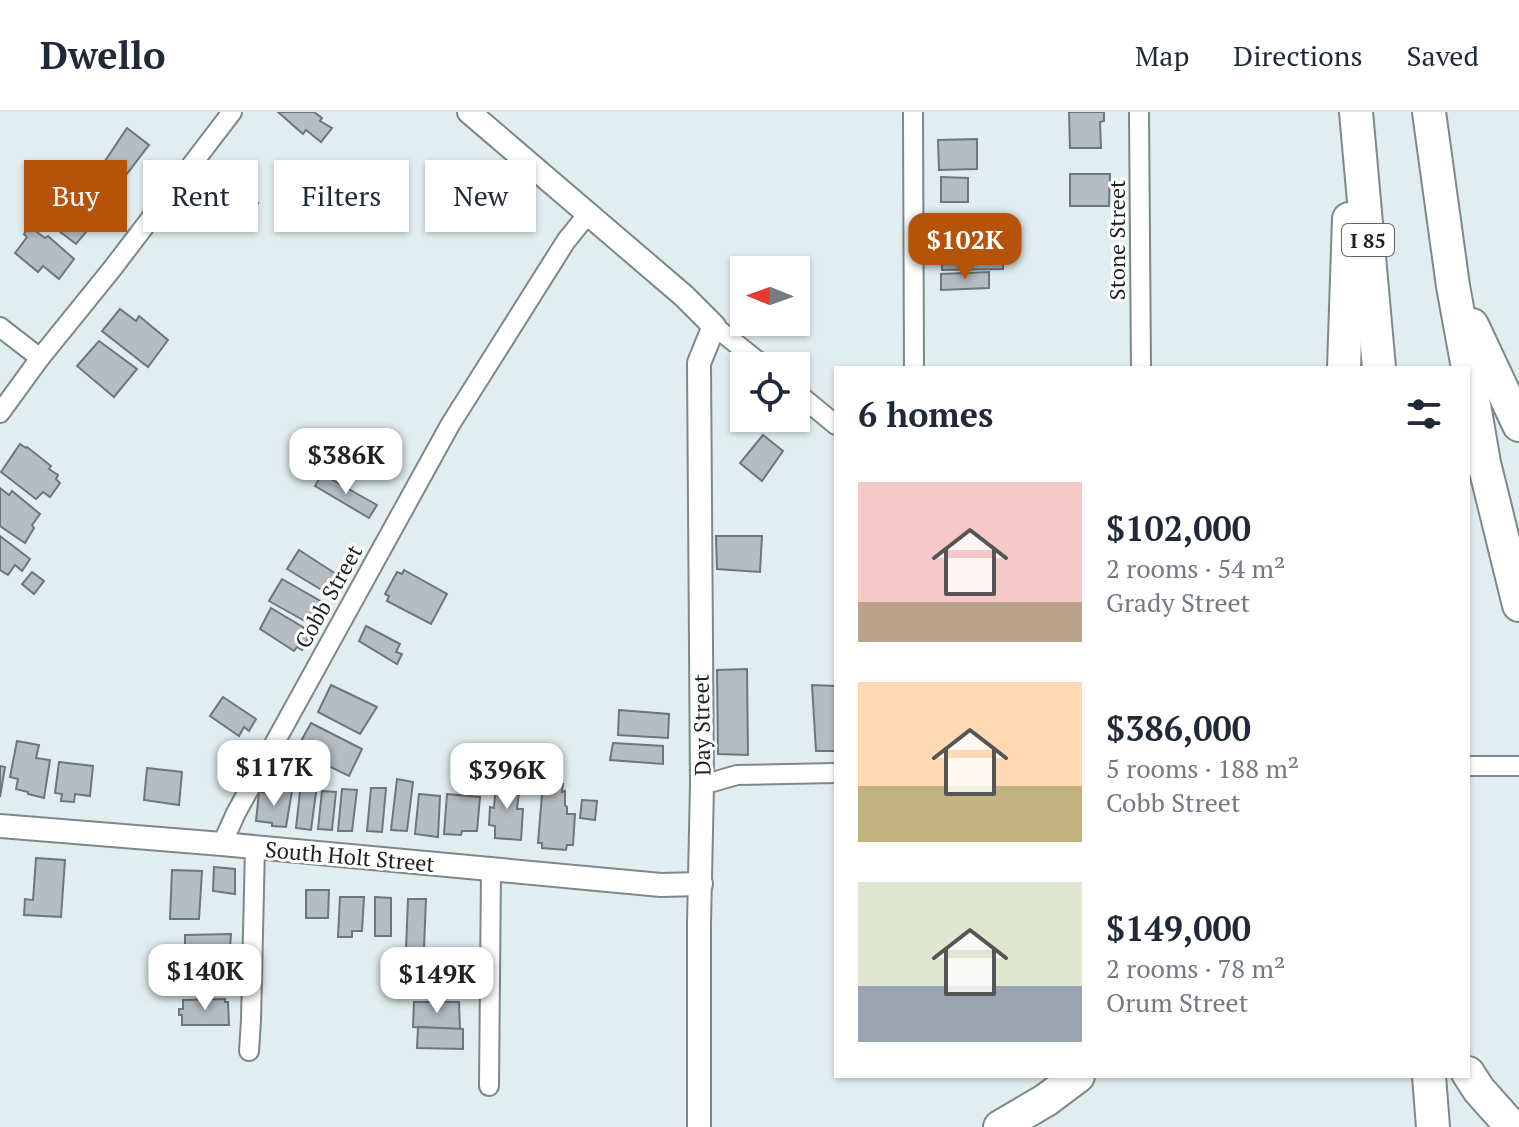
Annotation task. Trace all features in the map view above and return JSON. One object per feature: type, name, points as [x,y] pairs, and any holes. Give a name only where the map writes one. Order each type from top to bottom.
[{"type":"highway","points":[[1344,366],[1355,112]]},
{"type":"highway","name":"I 85","points":[[1355,112],[1379,366]]},
{"type":"highway","points":[[1429,112],[1467,366]]},
{"type":"highway","points":[[1453,286],[1519,425]]},
{"type":"highway","points":[[1470,381],[1484,463],[1519,605]]},
{"type":"highway","points":[[1470,1076],[1512,1127]]},
{"type":"highway","points":[[1000,1127],[1046,1100],[1075,1078]]},
{"type":"highway","points":[[1429,1078],[1433,1127]]},
{"type":"street","points":[[0,413],[232,112]]},
{"type":"street","points":[[469,112],[746,352]]},
{"type":"street","points":[[913,112],[914,366]]},
{"type":"street","name":"Stone Street","points":[[1139,112],[1141,366]]},
{"type":"street","name":"Cobb Street","points":[[222,844],[236,813],[450,425],[566,241],[587,215]]},
{"type":"street","name":"Day Street","points":[[699,1127],[702,785],[699,363],[714,326]]},
{"type":"street","points":[[0,327],[40,358]]},
{"type":"street","points":[[810,404],[834,423]]},
{"type":"street","points":[[1470,766],[1519,766]]},
{"type":"street","points":[[702,785],[737,775],[834,773]]},
{"type":"street","name":"South Holt Street","points":[[0,826],[661,885],[701,884]]},
{"type":"street","points":[[249,1051],[255,847]]},
{"type":"street","points":[[489,1086],[491,870]]},
{"type":"building","points":[[278,112],[314,112],[322,118],[320,121],[332,128],[321,142],[306,130],[303,134]]},
{"type":"building","points":[[1069,112],[1104,112],[1104,121],[1100,122],[1101,148],[1070,148]]},
{"type":"building","points":[[127,128],[149,145],[127,174],[127,160],[106,160]]},
{"type":"building","points":[[977,139],[977,169],[939,170],[938,140]]},
{"type":"building","points":[[1070,174],[1110,174],[1109,206],[1070,206]]},
{"type":"building","points":[[941,177],[968,178],[968,202],[941,202]]},
{"type":"building","points":[[37,232],[45,238],[48,236],[74,259],[59,279],[43,266],[38,272],[15,253],[27,237],[24,234]]},
{"type":"building","points":[[60,232],[86,232],[76,244]]},
{"type":"building","points":[[942,250],[1003,251],[1003,269],[942,270]]},
{"type":"building","points":[[989,272],[989,288],[941,290],[941,274]]},
{"type":"building","points":[[120,309],[136,321],[139,316],[168,340],[148,367],[102,331]]},
{"type":"building","points":[[99,341],[137,369],[114,397],[77,366]]},
{"type":"building","points":[[763,435],[783,451],[762,481],[740,463]]},
{"type":"building","points":[[20,444],[51,466],[49,469],[58,475],[56,479],[60,483],[50,497],[43,492],[36,499],[1,472]]},
{"type":"building","points":[[322,474],[377,505],[369,518],[315,486]]},
{"type":"building","points":[[0,488],[9,495],[12,491],[40,514],[25,543],[0,526]]},
{"type":"building","points":[[0,536],[30,559],[22,571],[15,565],[8,575],[0,570]]},
{"type":"building","points":[[716,536],[762,536],[760,572],[717,569]]},
{"type":"building","points":[[299,550],[336,574],[325,592],[287,569]]},
{"type":"building","points":[[404,570],[447,594],[431,624],[387,601],[389,596],[385,594],[397,572],[402,574]]},
{"type":"building","points":[[32,572],[44,581],[34,594],[22,584]]},
{"type":"building","points":[[282,579],[322,602],[310,624],[269,601]]},
{"type":"building","points":[[271,608],[311,632],[302,650],[297,647],[294,651],[260,629]]},
{"type":"building","points":[[366,626],[400,644],[396,652],[402,654],[397,664],[359,641]]},
{"type":"building","points":[[747,669],[748,755],[718,754],[717,670]]},
{"type":"building","points":[[331,685],[377,707],[360,734],[318,712]]},
{"type":"building","points":[[812,685],[834,686],[834,751],[816,751]]},
{"type":"building","points":[[223,697],[256,719],[249,731],[244,727],[239,736],[210,716]]},
{"type":"building","points":[[619,710],[669,714],[668,738],[618,735]]},
{"type":"building","points":[[311,723],[362,749],[349,776],[296,750]]},
{"type":"building","points":[[17,741],[39,745],[36,758],[50,760],[44,798],[16,789],[18,779],[10,777]]},
{"type":"building","points":[[613,743],[663,746],[663,764],[610,760]]},
{"type":"building","points":[[59,762],[93,766],[90,796],[75,794],[74,802],[61,801],[62,794],[55,793]]},
{"type":"building","points":[[0,766],[5,767],[0,797]]},
{"type":"building","points":[[147,768],[182,772],[179,805],[144,800]]},
{"type":"building","points":[[397,779],[413,782],[407,831],[391,830]]},
{"type":"building","points":[[496,781],[520,782],[517,809],[523,809],[521,840],[495,838],[495,826],[489,825]]},
{"type":"building","points":[[543,782],[563,784],[567,814],[575,814],[573,845],[567,845],[566,850],[542,848],[542,843],[538,843]]},
{"type":"building","points":[[301,783],[317,785],[311,830],[296,828]]},
{"type":"building","points":[[371,788],[386,788],[382,832],[367,831]]},
{"type":"building","points":[[342,789],[357,790],[352,831],[338,831]]},
{"type":"building","points":[[279,790],[292,791],[286,827],[256,821],[259,792],[278,794]]},
{"type":"building","points":[[322,791],[336,792],[332,830],[318,829]]},
{"type":"building","points":[[419,794],[440,796],[438,837],[415,834]]},
{"type":"building","points":[[447,794],[480,797],[477,831],[462,831],[461,835],[444,834]]},
{"type":"building","points":[[582,800],[597,801],[595,820],[580,818]]},
{"type":"building","points":[[36,858],[65,860],[61,917],[24,915],[25,899],[33,900]]},
{"type":"building","points":[[214,867],[235,869],[235,894],[213,891]]},
{"type":"building","points":[[172,870],[202,871],[199,919],[170,919]]},
{"type":"building","points":[[306,890],[329,890],[328,918],[306,918]]},
{"type":"building","points":[[340,897],[364,897],[362,931],[352,931],[352,937],[338,937]]},
{"type":"building","points":[[375,897],[391,898],[391,936],[375,936]]},
{"type":"building","points":[[408,899],[426,899],[424,948],[406,949]]},
{"type":"building","points":[[231,934],[230,947],[217,947],[217,963],[185,964],[185,935]]},
{"type":"building","points":[[225,999],[228,1002],[229,1025],[182,1025],[179,1009],[183,1009],[183,1000]]},
{"type":"building","points":[[414,1002],[459,1002],[460,1029],[413,1027]]},
{"type":"building","points":[[418,1027],[463,1029],[463,1049],[417,1048]]}]
